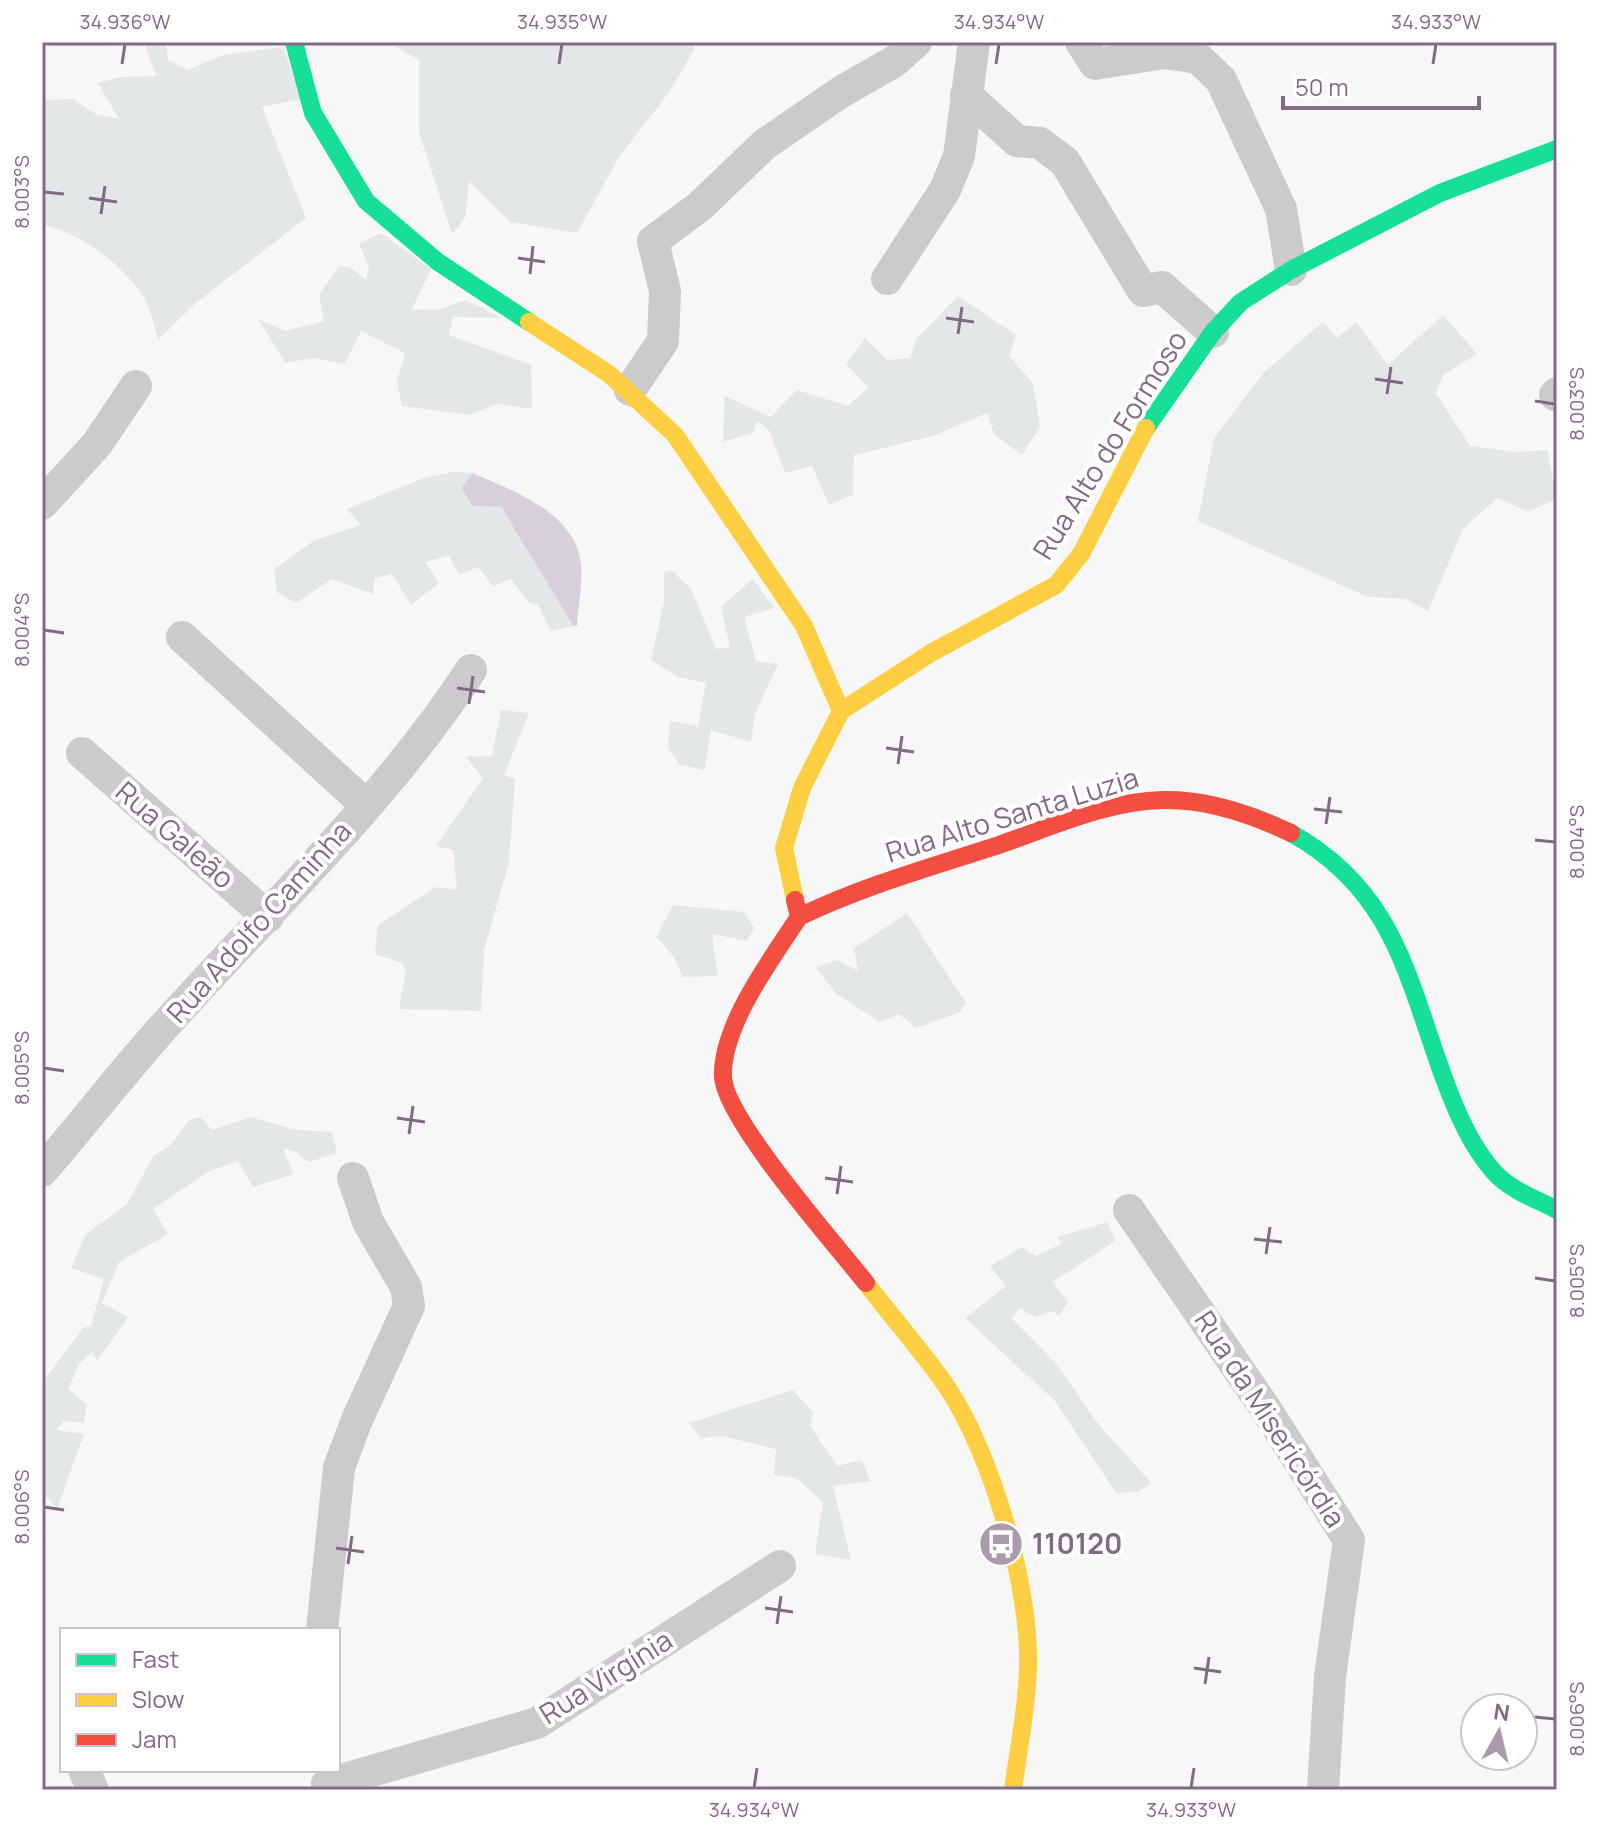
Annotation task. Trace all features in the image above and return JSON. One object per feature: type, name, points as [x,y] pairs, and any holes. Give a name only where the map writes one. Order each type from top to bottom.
[{"type":"street","points":[[294,42],[298,67],[313,113],[366,201],[438,262],[561,341],[630,390],[675,435],[804,626],[841,711],[802,788],[784,848],[799,917],[742,1014],[723,1074],[727,1094],[740,1122],[946,1386],[978,1445],[1008,1534],[1026,1627],[1028,1669],[1013,1790]]},
{"type":"street","points":[[630,390],[663,341],[665,291],[653,241],[699,207],[765,144],[841,92],[895,61],[916,42]]},
{"type":"street","points":[[887,279],[945,190],[959,156],[974,42]]},
{"type":"street","points":[[1081,42],[1095,64],[1164,53],[1198,58],[1221,80],[1281,209],[1291,270]]},
{"type":"street","points":[[966,95],[1017,141],[1040,143],[1065,162],[1143,291],[1162,287],[1213,332]]},
{"type":"street","name":"Rua Alto do Formoso","points":[[841,711],[931,653],[1056,585],[1081,554],[1113,487],[1152,418],[1213,332],[1241,302],[1291,270],[1440,193],[1557,149]]},
{"type":"street","points":[[42,504],[97,444],[136,386]]},
{"type":"street","points":[[182,637],[366,805]]},
{"type":"street","name":"Rua Adolfo Caminha","points":[[44,1163],[430,733],[471,670]]},
{"type":"street","name":"Rua Galeão","points":[[82,753],[268,917]]},
{"type":"street","name":"Rua Alto Santa Luzia","points":[[799,917],[832,901],[901,877],[1137,803],[1194,802],[1262,819],[1323,850],[1375,903],[1400,949],[1455,1101],[1486,1162],[1497,1175],[1557,1210]]},
{"type":"street","points":[[322,1628],[339,1468],[361,1410],[409,1306],[406,1287],[368,1222],[353,1178]]},
{"type":"street","name":"Rua da Misericórdia","points":[[1129,1210],[1309,1473],[1349,1540],[1330,1677],[1323,1790]]},
{"type":"street","name":"Rua Virgínia","points":[[327,1781],[537,1723],[780,1566]]},
{"type":"shaded area","points":[[166,42],[168,60],[188,70],[223,55],[283,47],[302,99],[262,107],[306,218],[197,302],[158,340],[144,297],[124,272],[86,243],[42,224],[42,100],[73,99],[96,114],[119,119],[98,83],[122,77],[156,76],[145,45]]},
{"type":"shaded area","points":[[388,42],[692,42],[695,48],[670,91],[619,157],[577,233],[510,222],[469,181],[465,218],[452,234],[419,132],[419,60]]},
{"type":"shaded area","points":[[381,233],[431,269],[412,309],[437,310],[466,300],[502,318],[453,317],[449,335],[531,365],[532,409],[497,404],[470,415],[402,406],[397,382],[405,353],[361,331],[345,364],[313,358],[286,363],[258,319],[286,331],[324,321],[319,295],[339,266],[350,267],[366,280],[369,266],[359,244]]},
{"type":"shaded area","points":[[958,296],[1016,335],[1009,356],[1033,383],[1040,427],[1022,455],[994,434],[987,413],[933,436],[854,455],[853,495],[829,505],[812,466],[785,473],[769,430],[757,421],[753,433],[723,442],[725,396],[771,417],[797,390],[848,406],[868,387],[846,364],[865,338],[887,360],[910,358],[917,338]]},
{"type":"shaded area","points":[[1443,315],[1477,354],[1443,375],[1436,393],[1470,446],[1516,452],[1547,450],[1557,499],[1528,512],[1498,498],[1463,529],[1428,611],[1406,599],[1368,597],[1198,521],[1214,438],[1264,372],[1323,322],[1337,338],[1356,322],[1388,365]]},
{"type":"shaded area","points":[[453,472],[473,473],[461,488],[471,506],[502,507],[573,626],[551,631],[538,605],[528,602],[511,579],[493,586],[478,567],[459,575],[449,556],[425,562],[439,583],[411,605],[392,574],[375,578],[373,594],[332,579],[296,603],[277,592],[274,569],[315,540],[361,525],[347,509],[424,478]]},
{"type":"shaded area","points":[[473,473],[524,496],[555,517],[568,531],[581,564],[577,626],[573,626],[502,507],[472,506],[461,488]]},
{"type":"shaded area","points":[[671,570],[691,589],[716,649],[730,647],[721,607],[753,579],[774,608],[744,617],[756,661],[778,664],[755,714],[751,742],[711,730],[705,770],[680,765],[668,748],[670,721],[698,726],[706,683],[678,677],[651,660],[664,602],[664,572]]},
{"type":"shaded area","points":[[501,710],[529,713],[504,775],[515,779],[509,862],[484,950],[481,1011],[399,1009],[406,972],[402,963],[375,954],[378,925],[436,887],[457,890],[453,850],[436,846],[483,778],[466,757],[492,756]]},
{"type":"shaded area","points":[[673,905],[744,912],[754,928],[747,941],[712,934],[718,976],[683,977],[674,957],[656,937]]},
{"type":"shaded area","points":[[907,913],[966,1003],[960,1012],[916,1028],[899,1014],[880,1022],[837,994],[817,970],[817,966],[838,960],[858,971],[854,948]]},
{"type":"shaded area","points":[[201,1117],[212,1130],[251,1117],[291,1129],[332,1132],[337,1153],[309,1162],[296,1152],[283,1148],[293,1174],[253,1187],[238,1161],[208,1172],[153,1209],[168,1234],[119,1262],[102,1303],[128,1317],[97,1361],[92,1352],[79,1364],[68,1389],[87,1404],[84,1423],[63,1421],[57,1430],[84,1434],[57,1509],[42,1491],[42,1383],[83,1328],[91,1326],[104,1279],[71,1268],[86,1234],[127,1204],[154,1155],[170,1146],[189,1120]]},
{"type":"shaded area","points":[[1108,1222],[1115,1241],[1053,1282],[1068,1302],[1059,1316],[1052,1311],[1035,1317],[1020,1308],[1012,1319],[1059,1367],[1095,1420],[1151,1483],[1138,1492],[1116,1493],[1054,1400],[965,1318],[1006,1286],[990,1266],[1022,1247],[1036,1256],[1061,1244],[1057,1237]]},
{"type":"shaded area","points":[[793,1390],[813,1412],[810,1426],[837,1466],[862,1460],[870,1481],[833,1486],[851,1560],[815,1554],[823,1502],[796,1478],[774,1475],[776,1449],[722,1436],[701,1438],[689,1423]]},
{"type":"traffic: fast","points":[[294,42],[313,113],[366,201],[438,262],[529,322]]},
{"type":"traffic: fast","points":[[1146,428],[1213,332],[1241,302],[1291,270],[1440,193],[1557,149]]},
{"type":"traffic: fast","points":[[1291,833],[1326,856],[1354,882],[1393,940],[1454,1105],[1486,1162],[1508,1184],[1557,1210]]},
{"type":"traffic: slow","points":[[529,322],[609,374],[675,435],[804,626],[841,711]]},
{"type":"traffic: slow","points":[[795,900],[784,848],[802,788],[841,711],[931,653],[1056,585],[1081,554],[1146,428]]},
{"type":"traffic: slow","points":[[866,1283],[945,1384],[962,1412],[978,1445],[1005,1521],[1023,1599],[1028,1669],[1013,1790]]},
{"type":"traffic: jam","points":[[799,917],[898,878],[1080,816],[1142,801],[1179,800],[1212,805],[1245,814],[1291,833]]},
{"type":"traffic: jam","points":[[795,900],[799,917],[739,1015],[730,1036],[723,1077],[728,1096],[761,1150],[866,1283]]},
{"type":"place","name":"110120","points":[[1001,1544]]}]
